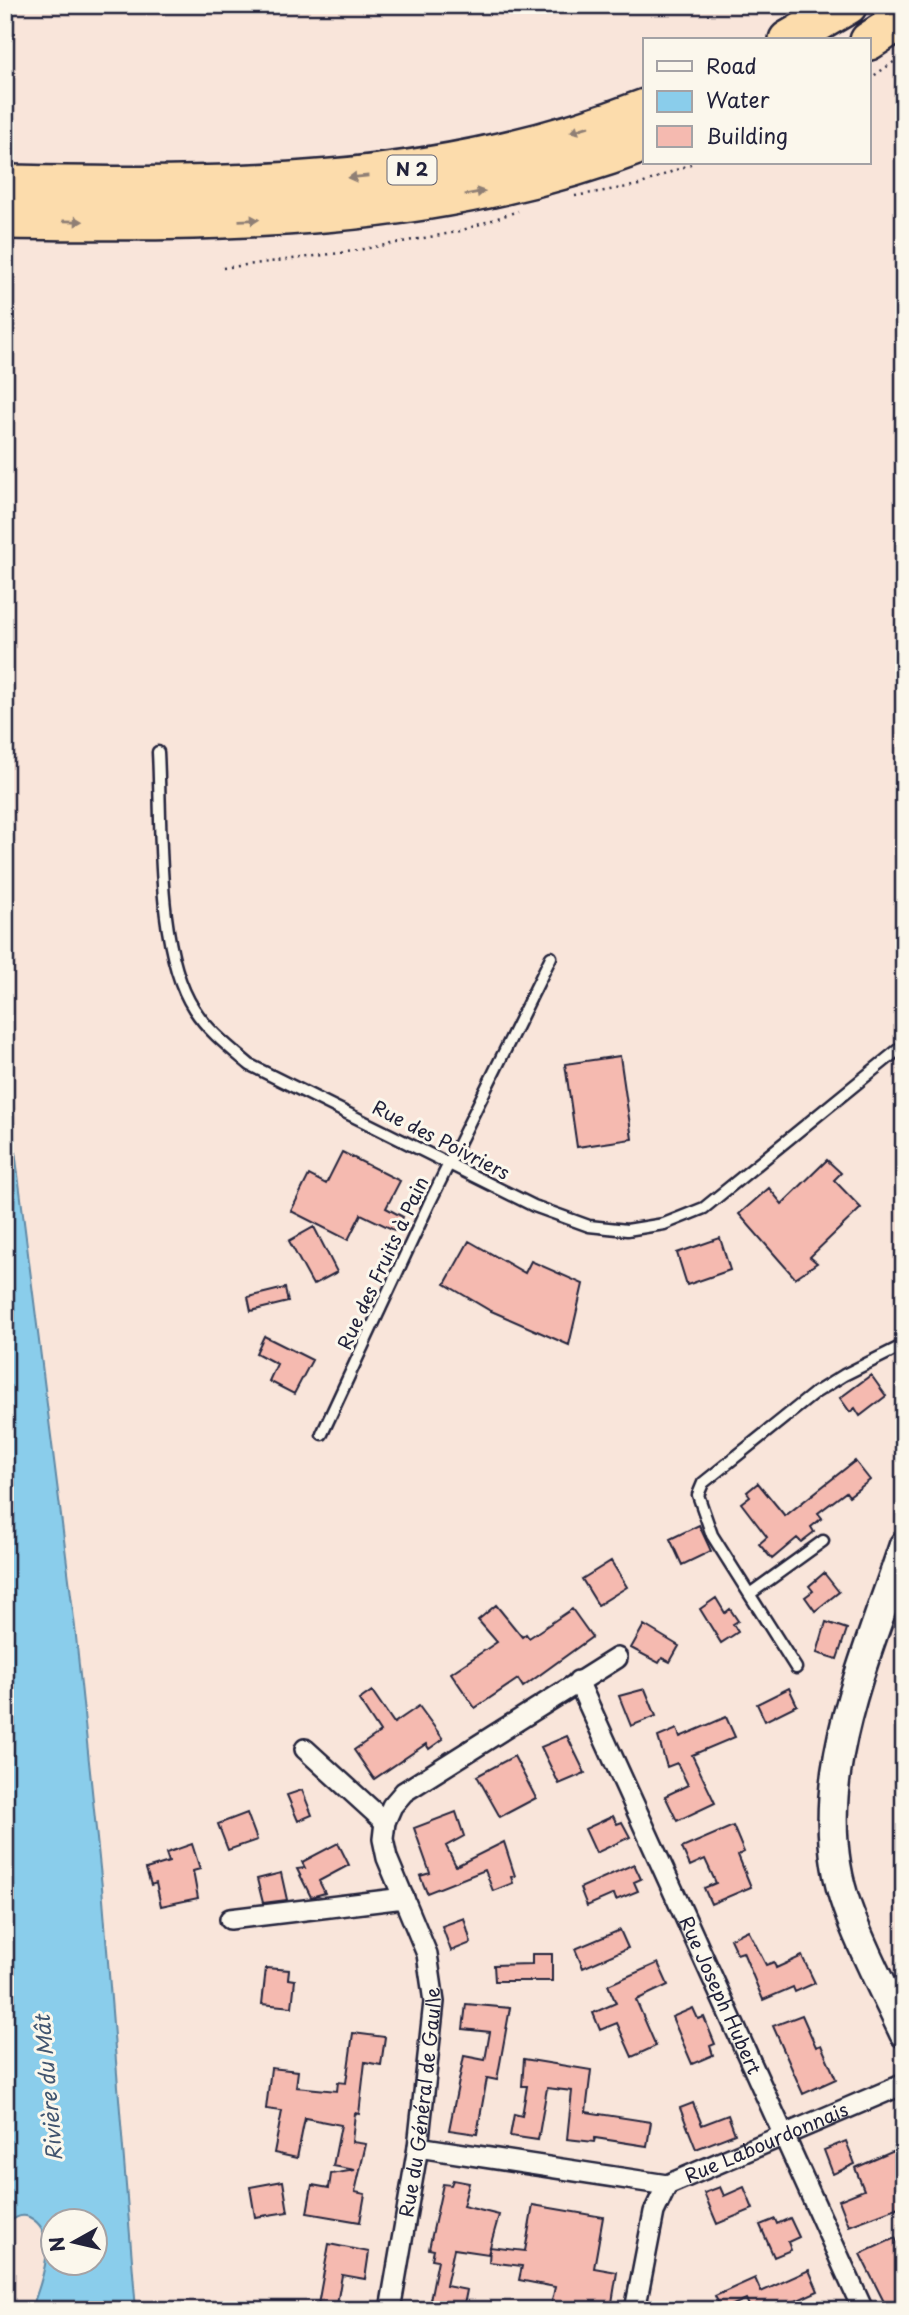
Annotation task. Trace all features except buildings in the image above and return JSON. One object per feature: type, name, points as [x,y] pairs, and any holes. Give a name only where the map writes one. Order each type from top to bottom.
[{"type":"highway","points":[[791,38],[848,5]]},
{"type":"highway","points":[[870,40],[904,18]]},
{"type":"highway","name":"N 2","points":[[5,184],[171,187],[324,181],[408,171],[506,150],[643,109]]},
{"type":"highway","name":"N 2","points":[[5,220],[181,222],[334,213],[488,191],[561,172],[643,144]]},
{"type":"main road","points":[[904,1545],[854,1696],[840,1750],[833,1801],[835,1857],[846,1906],[904,2033]]},
{"type":"street","points":[[305,1749],[385,1822],[392,1806],[404,1792],[617,1658]]},
{"type":"street","name":"Rue Joseph Hubert","points":[[578,1681],[782,2137],[863,2310]]},
{"type":"street","name":"Rue du Général de Gaulle","points":[[385,1822],[387,1858],[427,1954],[433,1978],[434,2002],[418,2147],[390,2310]]},
{"type":"street","points":[[230,1919],[404,1898]]},
{"type":"street","name":"Rue Labourdonnais","points":[[418,2147],[667,2185],[904,2084]]},
{"type":"street","points":[[635,2310],[654,2212],[667,2185]]},
{"type":"lane","name":"Rue des Poivriers","points":[[158,752],[167,937],[177,974],[193,1008],[220,1041],[250,1065],[534,1206],[589,1226],[627,1230],[664,1224],[704,1208],[904,1045]]},
{"type":"lane","name":"Rue des Fruits à Pain","points":[[322,1434],[450,1162],[551,957]]},
{"type":"lane","points":[[796,1668],[712,1535],[698,1495],[703,1483],[815,1393],[904,1345]]},
{"type":"lane","points":[[751,1593],[823,1541]]},
{"type":"path","points":[[870,78],[904,55]]},
{"type":"path","points":[[565,198],[639,185],[691,164]]},
{"type":"path","points":[[223,268],[348,252],[457,232],[526,208]]},
{"type":"water","name":"Rivière du Mât","points":[[5,1071],[75,1627],[102,1887],[136,2310],[31,2310],[42,2276],[108,2276],[108,2206],[38,2206],[38,2224],[29,2217],[16,2218],[5,2226]]}]
